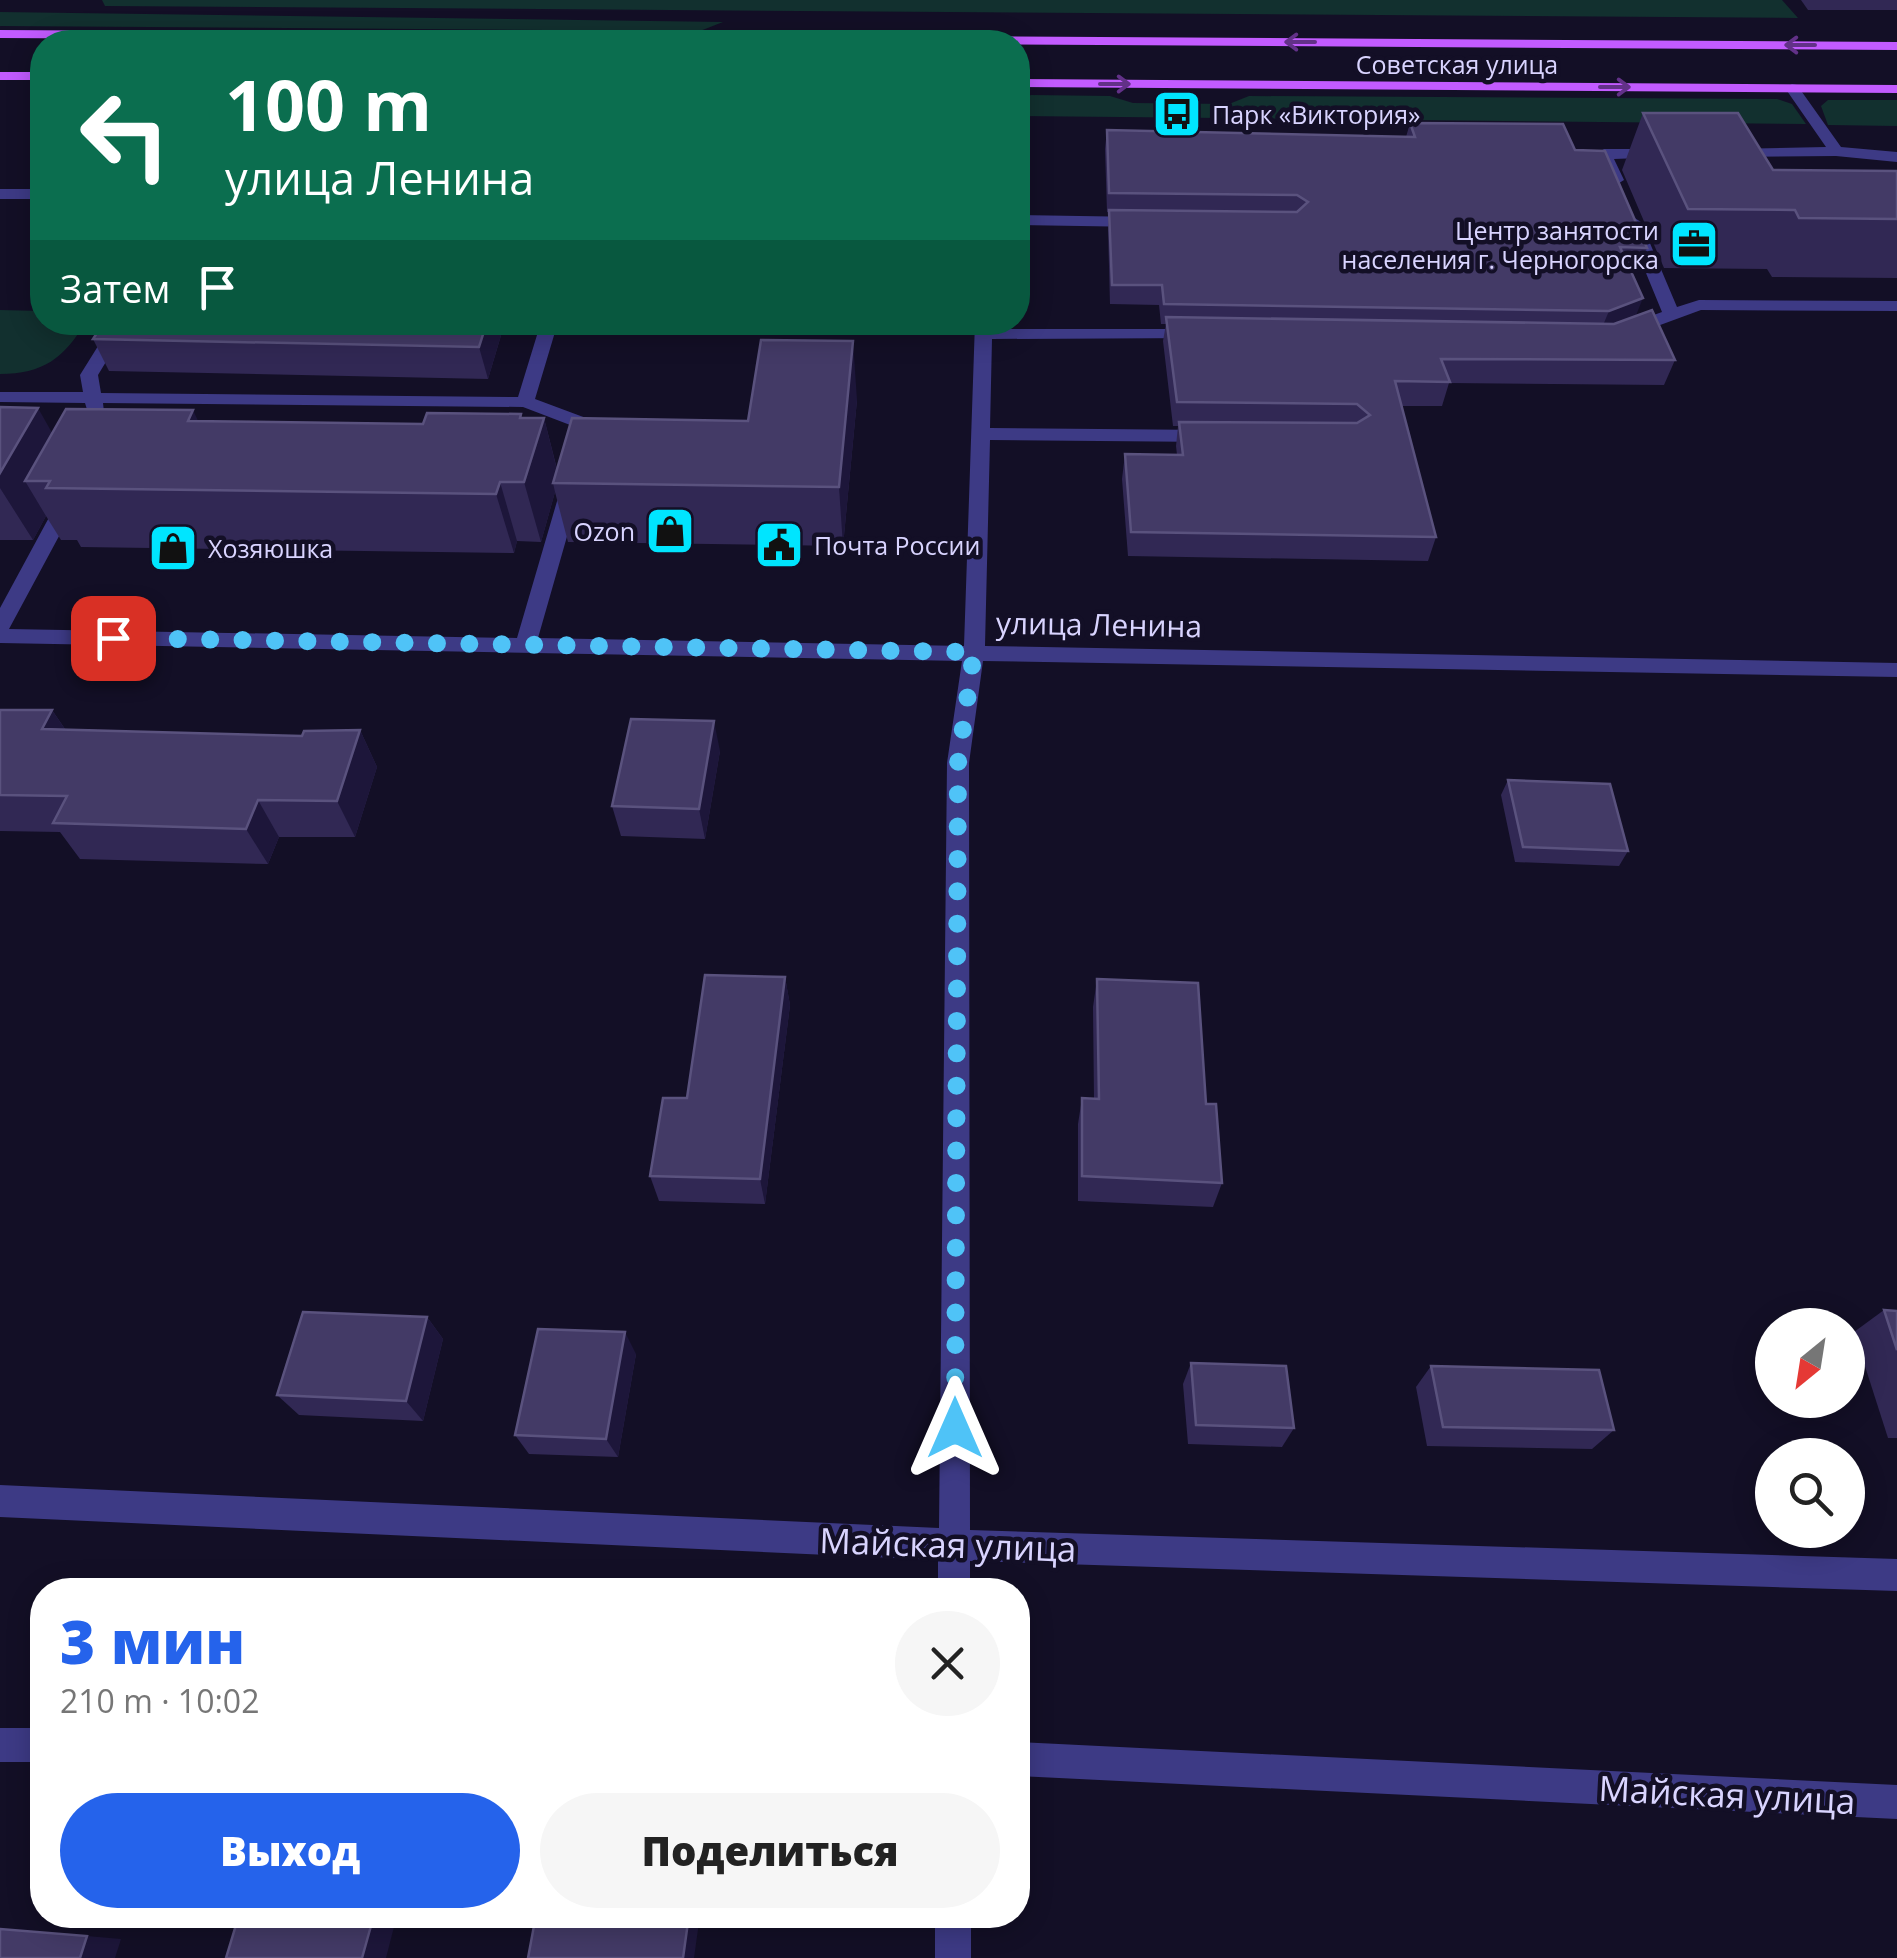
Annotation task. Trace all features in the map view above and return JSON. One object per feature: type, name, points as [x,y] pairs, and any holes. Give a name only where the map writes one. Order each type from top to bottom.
[{"type":"main road","name":"Советская улица","points":[[0,34],[30,34]]},
{"type":"main road","name":"Советская улица","points":[[1030,41],[1897,46]]},
{"type":"main road","points":[[0,76],[30,76]]},
{"type":"main road","name":"Советская улица","points":[[1030,83],[1897,89]]},
{"type":"street","points":[[1792,88],[1836,151]]},
{"type":"street","points":[[1707,155],[1836,151],[1897,156]]},
{"type":"street","points":[[1620,190],[1604,154],[1672,154]]},
{"type":"street","points":[[0,194],[30,194]]},
{"type":"street","points":[[1627,208],[1672,315]]},
{"type":"street","points":[[1030,220],[1165,222]]},
{"type":"street","points":[[1604,340],[1700,304],[1897,306]]},
{"type":"street","points":[[1030,329],[1226,334]]},
{"type":"street","points":[[100,428],[89,375],[114,335]]},
{"type":"street","points":[[525,402],[546,335]]},
{"type":"street","points":[[954,1578],[958,763],[974,652],[984,335]]},
{"type":"street","points":[[0,397],[525,402],[588,425],[526,643]]},
{"type":"street","points":[[981,434],[1238,437]]},
{"type":"street","points":[[0,627],[82,474]]},
{"type":"street","name":"улица Ленина","points":[[0,636],[1897,670]]},
{"type":"street","name":"Майская улица","points":[[0,1501],[954,1545],[1897,1575]]},
{"type":"street","points":[[0,1744],[30,1745]]},
{"type":"street","name":"Майская улица","points":[[1030,1760],[1897,1802]]},
{"type":"street","points":[[953,1928],[953,1958]]},
{"type":"green space","points":[[102,0],[1782,0],[1798,18],[105,6]]},
{"type":"green space","points":[[0,12],[723,22],[703,30],[0,26]]},
{"type":"green space","points":[[1030,95],[1110,96],[1133,103],[1229,104],[1249,96],[1777,99],[1792,104],[1806,124],[1030,116]]},
{"type":"green space","points":[[1828,100],[1897,100],[1897,126],[1828,125],[1821,106]]},
{"type":"green space","points":[[0,310],[30,311],[30,335],[77,335],[51,362],[28,371],[0,374]]},
{"type":"building","points":[[1643,113],[1738,113],[1773,170],[1897,171],[1897,219],[1799,218],[1795,210],[1688,209]]},
{"type":"building","points":[[1410,123],[1563,124],[1575,150],[1605,151],[1647,248],[1620,247],[1643,298],[1609,311],[1164,304],[1162,285],[1112,285],[1109,210],[1297,212],[1308,202],[1297,195],[1109,193],[1107,130],[1415,137]]},
{"type":"building","points":[[1652,310],[1675,360],[1441,359],[1450,382],[1395,381],[1436,537],[1131,532],[1125,454],[1183,455],[1179,422],[1357,423],[1370,415],[1357,404],[1177,402],[1166,317],[1614,324]]},
{"type":"building","points":[[96,335],[483,335],[479,347],[93,339]]},
{"type":"building","points":[[761,340],[853,341],[839,487],[553,483],[572,418],[748,421]]},
{"type":"building","points":[[0,407],[38,408],[0,473]]},
{"type":"building","points":[[66,409],[193,410],[188,421],[423,424],[427,413],[521,414],[520,418],[544,418],[524,482],[500,482],[496,494],[46,488],[50,481],[25,481]]},
{"type":"building","points":[[0,710],[52,710],[42,729],[302,736],[304,731],[360,730],[337,801],[258,800],[246,829],[53,823],[67,796],[0,795]]},
{"type":"building","points":[[631,719],[714,721],[699,809],[612,806]]},
{"type":"building","points":[[1508,780],[1610,784],[1628,851],[1523,847]]},
{"type":"building","points":[[705,975],[785,977],[760,1179],[650,1176],[663,1098],[687,1098]]},
{"type":"building","points":[[1097,979],[1198,983],[1206,1104],[1216,1104],[1222,1183],[1082,1176],[1082,1098],[1099,1099]]},
{"type":"building","points":[[1884,1310],[1897,1311],[1897,1350]]},
{"type":"building","points":[[303,1312],[427,1317],[406,1401],[277,1395]]},
{"type":"building","points":[[538,1329],[625,1332],[606,1439],[515,1435]]},
{"type":"building","points":[[1191,1363],[1286,1366],[1294,1428],[1196,1425]]},
{"type":"building","points":[[1431,1366],[1599,1370],[1614,1430],[1443,1427]]},
{"type":"building","points":[[235,1928],[370,1928],[362,1958],[226,1958]]},
{"type":"building","points":[[534,1928],[687,1928],[683,1958],[528,1958]]},
{"type":"building","points":[[0,1929],[87,1936],[80,1958],[0,1958]]},
{"type":"place","name":"Парк «Виктория»","points":[[1177,114]]},
{"type":"place","name":"Центр занятости населения г. Черногорска","points":[[1694,244]]},
{"type":"place","name":"Ozon","points":[[670,531]]},
{"type":"place","name":"Почта России","points":[[779,545]]},
{"type":"place","name":"Хозяюшка","points":[[173,548]]},
{"type":"route","points":[[113,638],[974,652],[958,763],[955,1428]]}]
